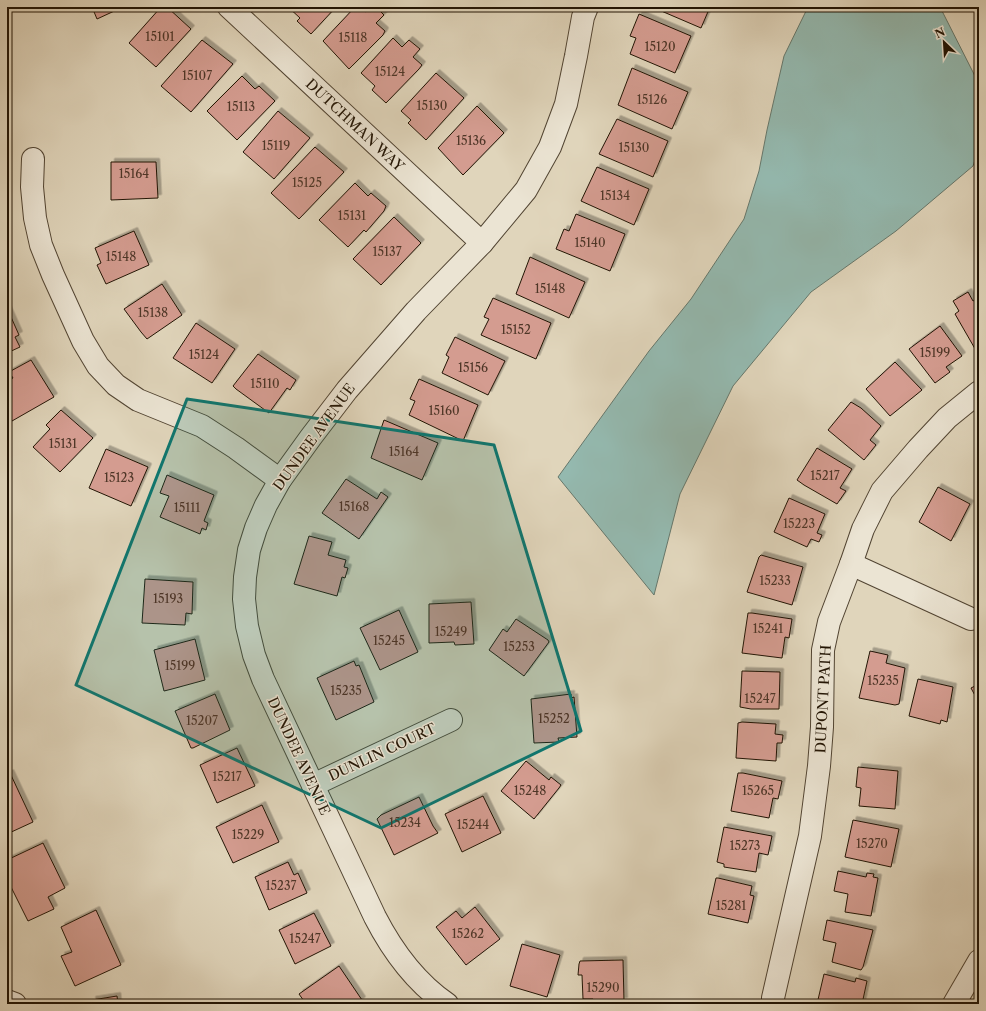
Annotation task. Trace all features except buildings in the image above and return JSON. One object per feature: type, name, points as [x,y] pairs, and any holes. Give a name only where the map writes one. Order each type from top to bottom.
[{"type":"street","name":"DUTCHMAN WAY","points":[[228,7],[482,243]]},
{"type":"street","name":"DUNDEE AVENUE","points":[[447,1004],[424,986],[403,963],[386,938],[375,917],[263,679],[254,655],[248,626],[245,606],[245,577],[249,550],[256,528],[266,505],[280,480],[311,437],[347,390],[416,311],[482,243],[526,190],[550,147],[566,104],[583,17],[587,7]]},
{"type":"street","points":[[33,159],[32,187],[35,218],[41,245],[52,276],[83,341],[98,366],[116,385],[138,400],[202,426],[236,448],[280,480]]},
{"type":"street","name":"DUPONT PATH","points":[[773,1004],[773,998],[810,836],[819,766],[822,727],[823,650],[829,622],[863,529],[882,491],[918,449],[948,418],[979,392]]},
{"type":"street","points":[[851,564],[971,619]]},
{"type":"street","name":"DUNLIN COURT","points":[[313,784],[451,720]]},
{"type":"street","points":[[954,1004],[979,961]]},
{"type":"street","points":[[7,1001],[15,1004]]},
{"type":"highlighted area","points":[[187,399],[494,445],[581,731],[381,828],[76,685]]},
{"type":"water","points":[[808,7],[940,7],[979,84],[979,148],[973,166],[896,231],[811,292],[733,386],[680,494],[654,595],[558,477],[649,351],[691,299],[744,219],[759,171],[784,56]]}]
